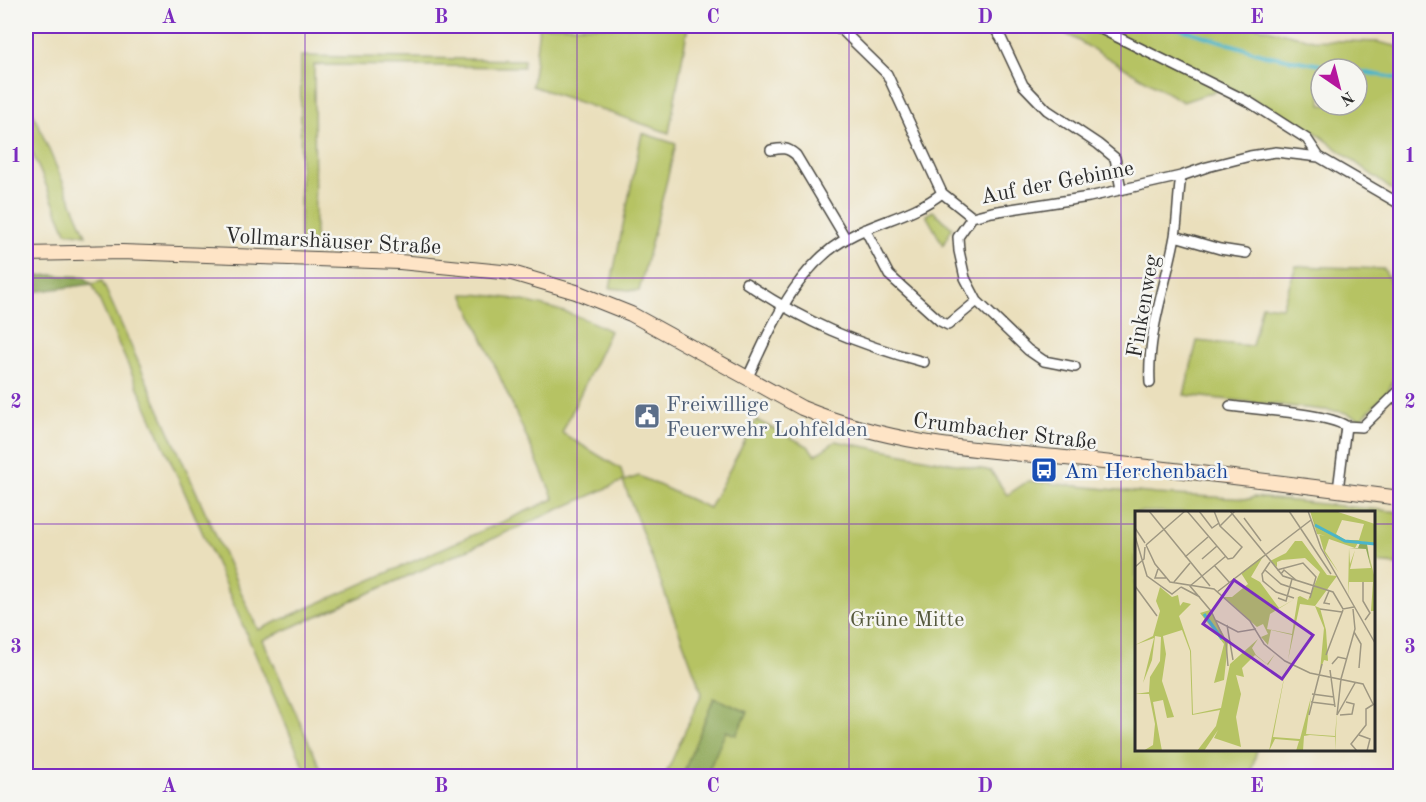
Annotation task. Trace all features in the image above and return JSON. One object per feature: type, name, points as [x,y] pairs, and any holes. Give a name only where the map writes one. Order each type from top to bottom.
[{"type":"main road","name":"Vollmarshäuser Straße","points":[[26,254],[122,252],[411,263],[512,273],[576,292],[631,314]]},
{"type":"main road","name":"Crumbacher Straße","points":[[631,314],[802,408],[830,420],[884,436],[950,448],[1057,458],[1401,498]]},
{"type":"street","points":[[747,379],[798,282],[825,254],[865,229],[928,204],[942,193],[887,75],[842,30],[834,26]]},
{"type":"street","points":[[993,26],[1023,85],[1047,110],[1070,124],[1115,158],[1121,189]]},
{"type":"street","points":[[1095,26],[1249,102],[1307,139],[1319,158]]},
{"type":"street","points":[[771,150],[784,148],[796,155],[846,239]]},
{"type":"street","points":[[1181,176],[1229,161],[1276,152],[1319,158],[1401,204]]},
{"type":"street","name":"Auf der Gebinne","points":[[942,193],[972,217],[1089,197],[1181,176]]},
{"type":"street","name":"Finkenweg","points":[[1150,383],[1149,359],[1152,335],[1175,236],[1181,176]]},
{"type":"street","points":[[972,217],[958,237],[958,251],[965,278],[977,301],[1028,350],[1044,361],[1075,367]]},
{"type":"street","points":[[865,229],[889,275],[940,321],[948,325],[977,301]]},
{"type":"street","name":"Finkenweg","points":[[1175,236],[1220,249],[1246,253]]},
{"type":"street","points":[[746,284],[783,308],[819,327],[878,350],[924,362]]},
{"type":"street","points":[[1230,406],[1321,417],[1338,421],[1346,426],[1362,427],[1400,390]]},
{"type":"street","points":[[1338,490],[1346,426]]},
{"type":"green space","points":[[539,26],[688,26],[669,133],[532,86]]},
{"type":"green space","points":[[1053,26],[1254,26],[1313,40],[1378,42],[1400,47],[1400,196],[1315,132],[1228,87],[1183,102]]},
{"type":"green space","points":[[301,56],[524,60],[523,67],[314,65],[315,242],[300,241]]},
{"type":"green space","points":[[26,97],[86,235],[66,232],[26,138]]},
{"type":"green space","points":[[642,133],[676,144],[639,291],[610,288]]},
{"type":"green space","points":[[933,211],[952,228],[943,245],[926,215]]},
{"type":"green space","points":[[1296,266],[1384,269],[1400,302],[1400,363],[1389,390],[1361,419],[1343,412],[1184,395],[1197,341],[1252,346],[1262,305],[1282,307]]},
{"type":"green space","points":[[51,275],[84,277],[92,284],[26,293],[26,277]]},
{"type":"green space","name":"Grüne Mitte","points":[[102,281],[258,630],[554,499],[463,294],[499,297],[539,305],[577,316],[610,331],[562,433],[621,469],[624,481],[639,476],[709,508],[756,420],[808,446],[815,455],[836,441],[991,471],[1007,495],[1028,481],[1156,494],[1250,499],[1254,497],[1400,512],[1400,544],[1397,565],[1375,563],[1375,511],[1135,511],[1135,751],[1257,751],[1250,776],[665,776],[702,693],[623,481],[263,640],[324,776],[308,776],[92,284]]},
{"type":"green space","points":[[714,698],[748,712],[736,735],[726,731],[706,776],[682,776]]},
{"type":"waterway","points":[[1172,26],[1265,55],[1309,63]]},
{"type":"waterway","points":[[1369,73],[1400,79]]},
{"type":"place","name":"Freiwillige Feuerwehr Lohfelden","points":[[647,416]]},
{"type":"place","name":"Am Herchenbach","points":[[1044,470]]}]
